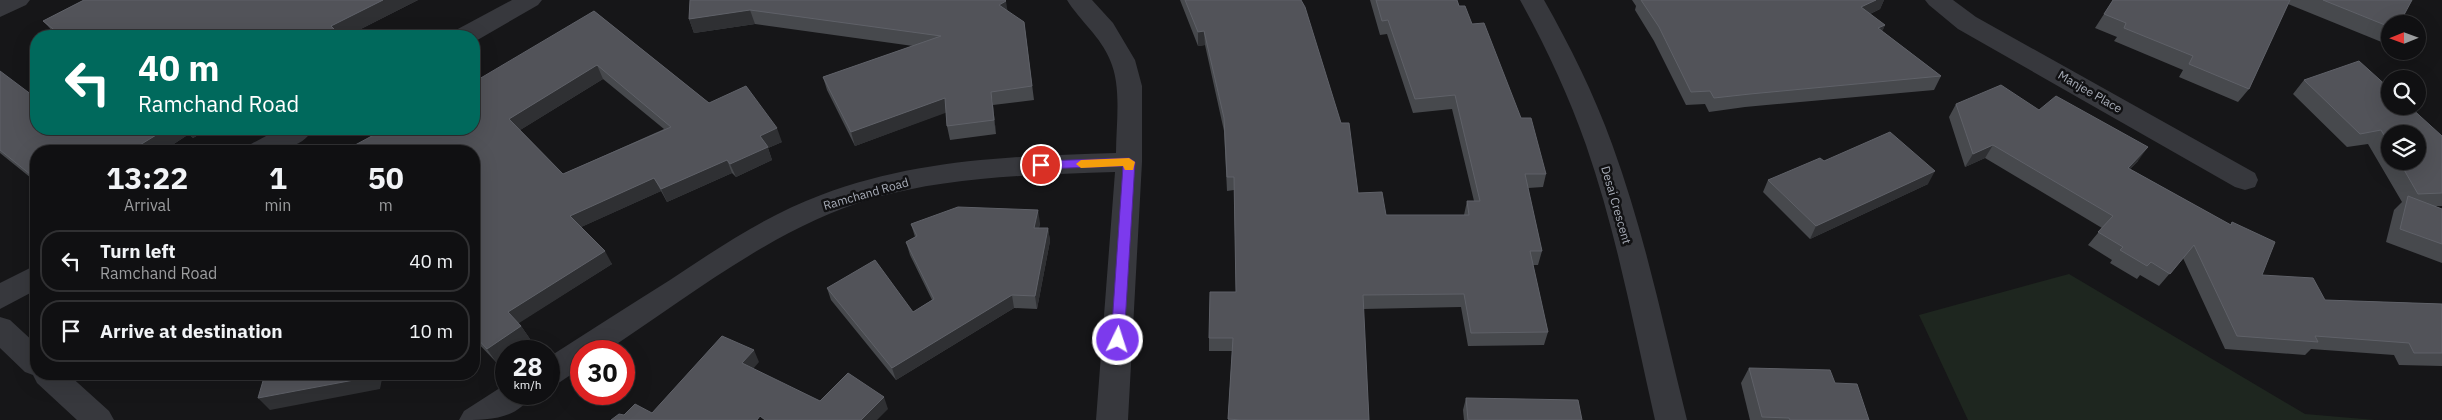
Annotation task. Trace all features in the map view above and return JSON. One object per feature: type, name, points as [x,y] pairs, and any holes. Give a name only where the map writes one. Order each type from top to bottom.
[{"type":"street","points":[[0,9],[18,0]]},
{"type":"street","points":[[476,30],[530,0]]},
{"type":"street","points":[[1079,0],[1104,29],[1123,60],[1129,86],[1129,162],[1112,420]]},
{"type":"street","name":"Desai Crescent","points":[[1532,0],[1556,41],[1579,96],[1615,194],[1671,420]]},
{"type":"street","name":"Manjee Place","points":[[1937,0],[1967,23],[2245,180]]},
{"type":"street","points":[[271,145],[289,135]]},
{"type":"street","name":"Ramchand Road","points":[[599,340],[754,240],[794,218],[832,201],[894,183],[957,173],[1024,166],[1129,162]]},
{"type":"street","points":[[0,296],[30,279]]},
{"type":"street","points":[[0,329],[30,357]]},
{"type":"street","points":[[55,380],[98,420]]},
{"type":"street","points":[[476,420],[499,405]]},
{"type":"shaded area","points":[[2069,274],[2305,414],[2375,420],[1968,420],[1919,315]]},
{"type":"building","points":[[84,0],[383,0],[331,26],[335,30],[54,30],[43,21]]},
{"type":"building","points":[[690,0],[1005,0],[999,5],[1024,22],[1032,86],[991,92],[994,120],[947,126],[945,98],[851,132],[823,77],[941,36],[750,10],[689,19]]},
{"type":"building","points":[[1185,0],[1301,0],[1305,7],[1341,123],[1349,123],[1358,193],[1382,192],[1386,215],[1469,215],[1467,201],[1480,201],[1455,95],[1415,99],[1388,20],[1382,21],[1376,0],[1457,0],[1459,6],[1465,6],[1472,24],[1484,23],[1521,118],[1531,118],[1546,174],[1525,174],[1542,251],[1530,251],[1548,332],[1471,333],[1464,294],[1363,295],[1369,420],[1228,419],[1233,338],[1209,338],[1210,292],[1236,292],[1234,177],[1227,177],[1224,118],[1204,31],[1198,32]]},
{"type":"building","points":[[1641,0],[1876,0],[1861,7],[1885,25],[1878,28],[1941,76],[1714,98],[1710,91],[1691,92],[1659,27]]},
{"type":"building","points":[[2113,0],[2290,0],[2249,89],[2189,64],[2193,56],[2124,28],[2126,23],[2104,14]]},
{"type":"building","points":[[2323,0],[2412,0],[2404,15],[2381,15],[2381,23]]},
{"type":"building","points":[[594,11],[709,103],[746,86],[777,128],[760,136],[768,147],[730,164],[727,160],[661,189],[654,178],[570,216],[605,251],[508,312],[521,326],[500,340],[495,340],[495,344],[487,349],[480,341],[480,145],[355,145],[374,135],[480,135],[480,78]],"holes":[[[597,65],[671,127],[563,174],[509,119]]]},
{"type":"building","points":[[2359,61],[2381,81],[2381,115],[2419,115],[2442,136],[2442,193],[2418,194],[2404,170],[2426,170],[2426,125],[2381,125],[2381,130],[2360,134],[2304,80]]},
{"type":"building","points":[[0,71],[30,94],[30,135],[156,135],[140,145],[30,145],[30,174],[0,150]]},
{"type":"building","points":[[2001,85],[2039,110],[2056,96],[2148,147],[2128,168],[2231,225],[2232,222],[2275,242],[2262,275],[2313,278],[2325,300],[2442,304],[2442,353],[2414,353],[2409,343],[2315,336],[2318,342],[2237,336],[2194,245],[2170,274],[2151,262],[2147,266],[2120,250],[2123,247],[2098,232],[2113,216],[1993,145],[1973,154],[1956,104]]},
{"type":"building","points":[[1890,132],[1935,171],[1816,226],[1768,180],[1820,158],[1824,161]]},
{"type":"building","points":[[2408,196],[2442,209],[2442,244],[2400,229]]},
{"type":"building","points":[[958,207],[1038,210],[1034,228],[1048,228],[1035,296],[1012,295],[892,368],[827,288],[875,260],[913,312],[934,299],[906,242],[917,236],[911,224]]},
{"type":"building","points":[[722,336],[754,350],[742,363],[820,401],[848,373],[884,397],[861,420],[765,420],[760,416],[757,420],[611,420],[619,414],[624,415],[635,404],[652,413]]},
{"type":"building","points":[[1749,368],[1830,370],[1835,383],[1857,384],[1869,420],[1790,420],[1789,418],[1762,417]]},
{"type":"building","points":[[263,380],[354,380],[258,398]]},
{"type":"building","points":[[1466,398],[1578,400],[1582,420],[1468,420]]},
{"type":"slow traffic","points":[[1081,164],[1129,162],[1129,167]]},
{"type":"route","points":[[1041,165],[1129,162],[1118,340]]}]
